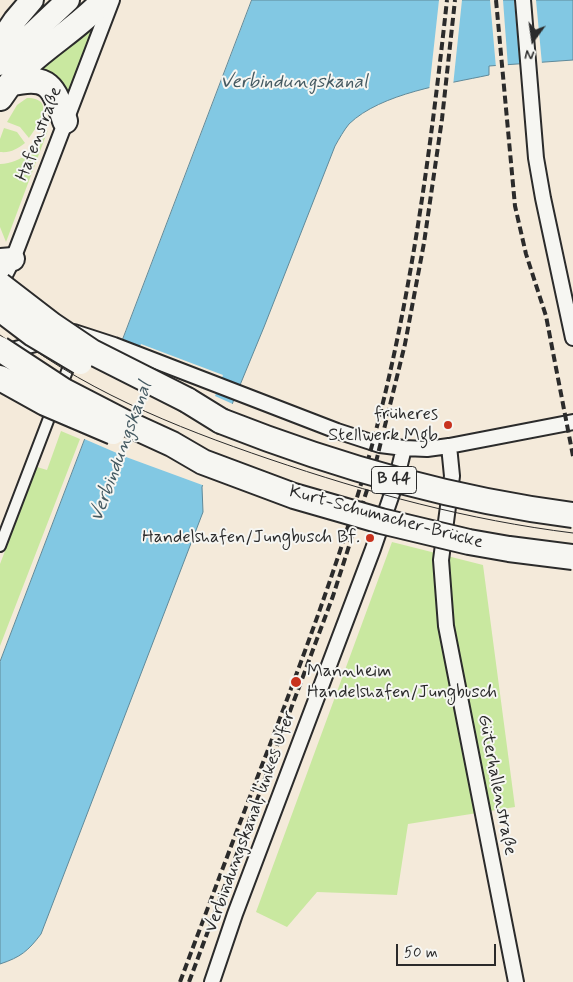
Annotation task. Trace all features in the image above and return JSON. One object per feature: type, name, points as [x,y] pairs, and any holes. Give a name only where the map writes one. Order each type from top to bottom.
[{"type":"highway","points":[[3,82],[80,24],[104,0]]},
{"type":"highway","points":[[3,82],[32,80],[46,84],[54,91],[58,98],[65,121]]},
{"type":"highway","points":[[2,281],[24,311],[52,325],[92,352],[187,400],[221,421]]},
{"type":"highway","name":"B 44","points":[[2,281],[33,334],[87,366],[126,386],[183,411],[221,421],[337,463],[402,482],[468,498],[573,515]]},
{"type":"highway","points":[[0,350],[64,391],[172,444],[203,462]]},
{"type":"highway","name":"B 44","points":[[0,378],[45,402],[99,427],[179,456],[203,462]]},
{"type":"highway","name":"Kurt-Schumacher-Brücke","points":[[203,462],[294,496],[381,521],[469,542],[573,557]]},
{"type":"main road","points":[[0,42],[32,0]]},
{"type":"main road","points":[[3,82],[68,0]]},
{"type":"street","name":"Hafenstraße","points":[[2,281],[112,0]]},
{"type":"street","points":[[523,0],[536,158],[573,338]]},
{"type":"street","points":[[0,322],[24,311],[353,437],[380,444],[427,449],[573,422]]},
{"type":"street","points":[[0,350],[16,350],[80,334]]},
{"type":"street","points":[[0,546],[80,334]]},
{"type":"street","name":"Güterhallenstraße","points":[[449,446],[452,476],[441,560],[446,626],[516,982]]},
{"type":"street","name":"Verbindungskanal, linkes Ufer","points":[[212,982],[235,914],[373,549],[395,485],[404,448]]},
{"type":"green space","points":[[99,18],[67,101],[31,74]]},
{"type":"green space","points":[[27,98],[36,99],[43,107],[43,114],[29,138],[20,127],[7,122],[17,105]]},
{"type":"green space","points":[[4,128],[17,132],[25,143],[14,150],[0,152],[0,139]]},
{"type":"green space","points":[[48,130],[6,242],[0,227],[0,164],[22,158],[39,143]]},
{"type":"green space","points":[[61,431],[80,439],[0,646],[0,564],[37,467],[47,470]]},
{"type":"green space","points":[[392,542],[483,565],[515,807],[408,824],[397,895],[317,892],[287,927],[256,912]]},
{"type":"water","name":"Verbindungskanal","points":[[252,0],[573,0],[573,60],[489,66],[489,75],[415,91],[378,105],[362,113],[343,132],[335,146],[233,402],[202,487],[203,512],[41,934],[23,953],[0,964],[0,662]]},
{"type":"pier","points":[[439,0],[462,0],[453,86],[429,91]]},
{"type":"pier","points":[[490,0],[503,0],[508,67],[496,68]]},
{"type":"pier","points":[[514,0],[536,0],[542,64],[520,66]]},
{"type":"pier","points":[[141,344],[223,375],[215,396],[235,405],[205,486],[126,457],[82,438],[117,347],[136,357]]},
{"type":"tram line","points":[[0,324],[61,368],[94,386],[163,419],[234,447],[344,483],[419,504],[495,521],[573,533]]},
{"type":"tram line","points":[[0,335],[41,363]]},
{"type":"railway","points":[[180,982],[310,637],[335,567],[368,460],[396,347],[417,232],[447,0]]},
{"type":"railway","points":[[189,982],[333,596],[376,462],[405,344],[424,243],[442,119],[455,0]]},
{"type":"railway","points":[[496,0],[515,206],[526,254],[546,316],[573,456]]},
{"type":"place","name":"früheres Stellwerk Mgb","points":[[448,425]]},
{"type":"place","name":"Handelshafen/Jungbusch Bf.","points":[[370,538]]},
{"type":"place","name":"Mannheim Handelshafen/Jungbusch","points":[[296,682]]}]
